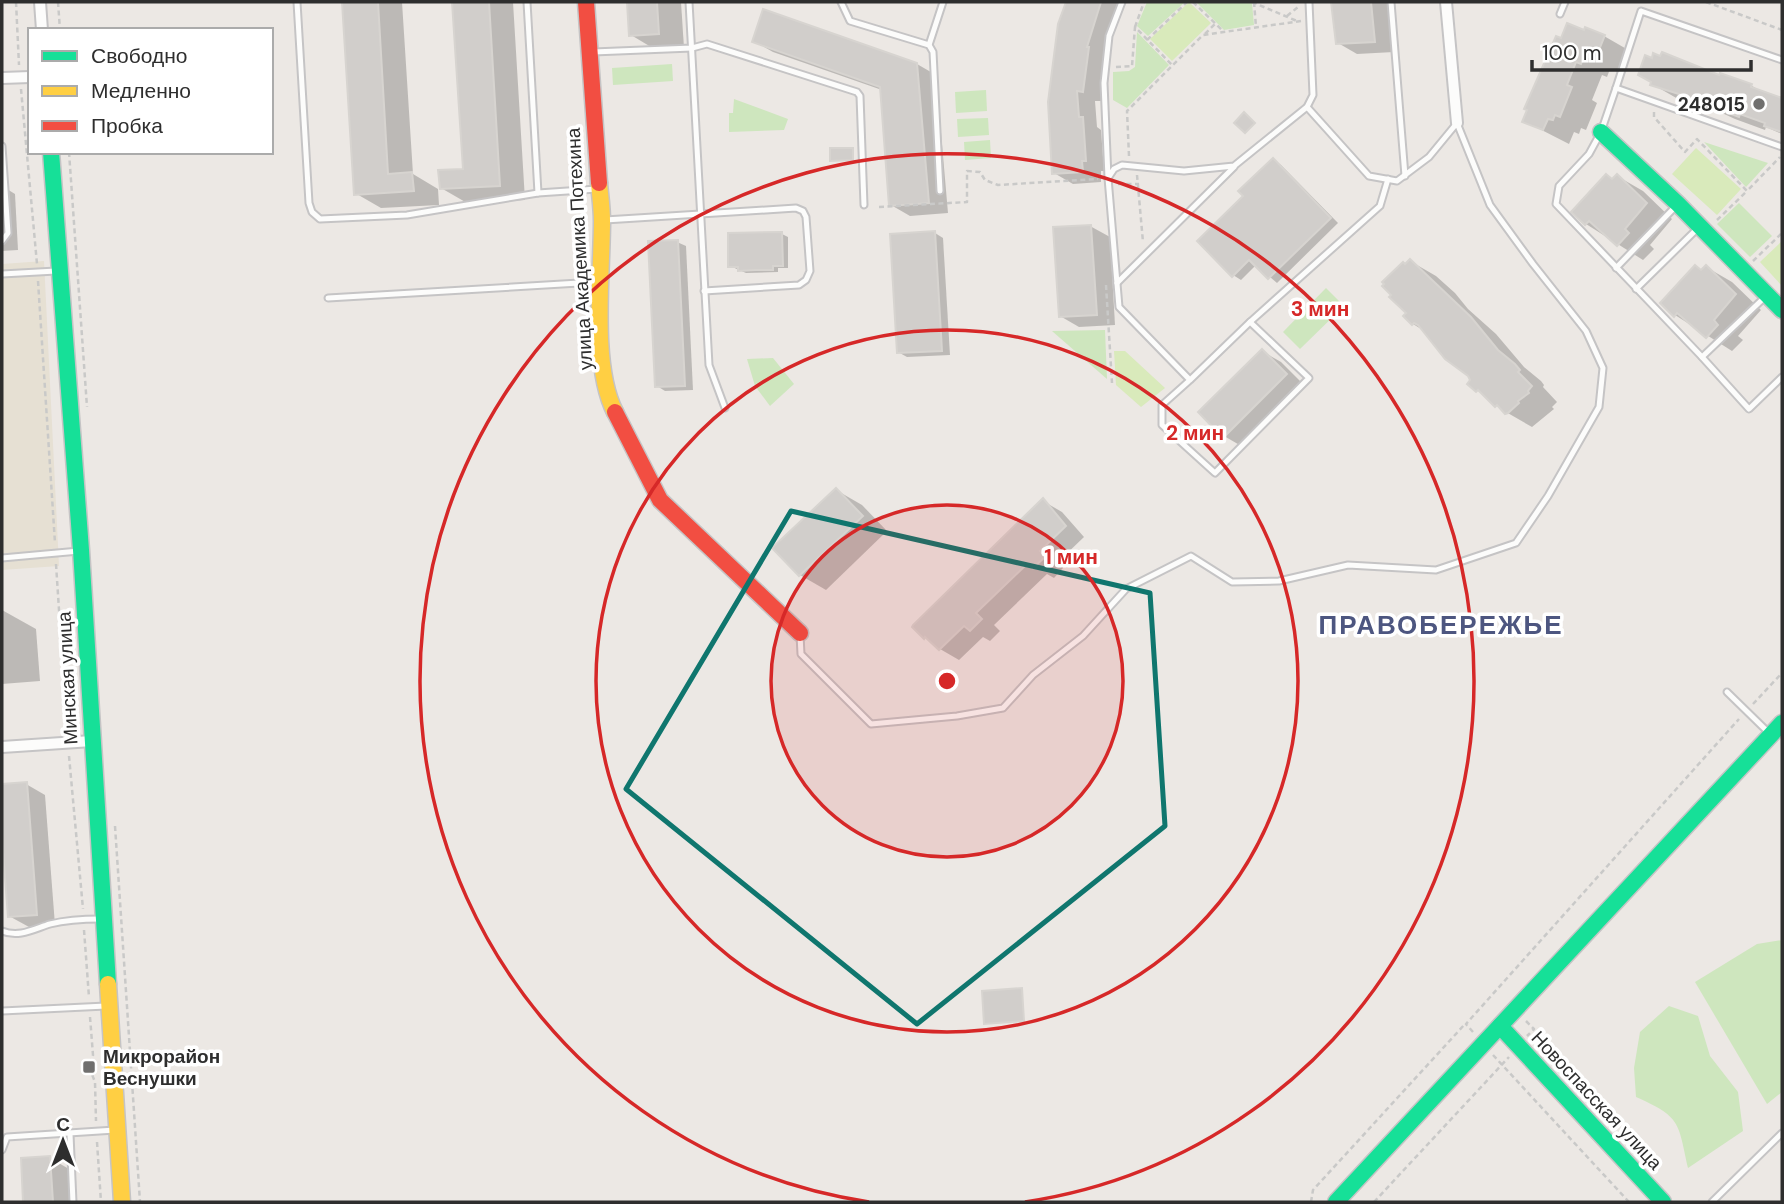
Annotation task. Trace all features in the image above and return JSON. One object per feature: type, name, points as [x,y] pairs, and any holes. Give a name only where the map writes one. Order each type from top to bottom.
[{"type":"street","points":[[40,2],[42,28]]},
{"type":"street","name":"улица Академика Потехина","points":[[586,2],[602,220],[602,358],[611,404],[660,500],[800,633]]},
{"type":"street","points":[[1446,2],[1457,123]]},
{"type":"street","points":[[2,78],[25,77]]},
{"type":"street","points":[[1601,132],[1678,204],[1782,310]]},
{"type":"street","name":"Минская улица","points":[[51,154],[122,1202]]},
{"type":"street","points":[[1336,1202],[1777,729]]},
{"type":"street","points":[[2,747],[92,741]]},
{"type":"street","name":"Новоспасская улица","points":[[1500,1027],[1663,1202]]},
{"type":"lane","points":[[297,2],[309,203],[312,212],[320,219],[407,215],[538,193],[600,189]]},
{"type":"lane","points":[[527,2],[538,193]]},
{"type":"lane","points":[[689,2],[709,365],[725,408]]},
{"type":"lane","points":[[841,2],[850,21],[929,45],[933,52],[940,191]]},
{"type":"lane","points":[[929,45],[943,2]]},
{"type":"lane","points":[[1122,2],[1109,36],[1104,83],[1119,307],[1190,380]]},
{"type":"lane","points":[[1117,283],[1234,166],[1307,107],[1313,95],[1306,2]]},
{"type":"lane","points":[[1391,2],[1405,176]]},
{"type":"lane","points":[[1560,14],[1565,2]]},
{"type":"lane","points":[[1644,2],[1601,132],[1589,154],[1559,187],[1556,204],[1749,409],[1782,377]]},
{"type":"lane","points":[[1641,11],[1782,60]]},
{"type":"lane","points":[[590,52],[692,48],[707,44],[856,92],[860,96],[864,205]]},
{"type":"lane","points":[[1616,88],[1782,147]]},
{"type":"lane","points":[[800,633],[801,654],[871,724],[957,716],[1003,708],[1033,675],[1083,636],[1126,589],[1191,556],[1232,582],[1279,581],[1348,565],[1436,570],[1516,543],[1548,496],[1599,407],[1603,368],[1586,331],[1490,205],[1457,123],[1429,157],[1397,181],[1369,176],[1307,107]]},
{"type":"lane","points":[[2,146],[8,233],[2,241]]},
{"type":"lane","points":[[1109,181],[1114,169],[1122,165],[1184,171],[1234,166]]},
{"type":"lane","points":[[1250,322],[1309,378],[1215,473],[1162,425],[1162,405],[1250,322],[1380,206],[1388,179]]},
{"type":"lane","points":[[1616,268],[1678,204]]},
{"type":"lane","points":[[602,220],[796,208],[803,211],[806,217],[810,271],[806,280],[799,285],[704,291]]},
{"type":"lane","points":[[1636,289],[1703,229]]},
{"type":"lane","points":[[2,274],[59,271]]},
{"type":"lane","points":[[328,298],[600,282]]},
{"type":"lane","points":[[1702,357],[1766,295]]},
{"type":"lane","points":[[2,558],[80,551]]},
{"type":"lane","points":[[1727,692],[1777,729]]},
{"type":"lane","points":[[2,931],[9,934],[34,932],[49,924],[104,918]]},
{"type":"lane","points":[[2,1011],[110,1006]]},
{"type":"lane","points":[[2,1150],[7,1137],[118,1130]]},
{"type":"lane","points":[[1712,1202],[1782,1133]]},
{"type":"lane","points":[[70,1134],[73,1202]]},
{"type":"path","points":[[16,2],[28,126]]},
{"type":"path","points":[[58,2],[60,28]]},
{"type":"path","points":[[1106,67],[1132,66],[1135,27],[1144,2]]},
{"type":"path","points":[[1147,40],[1187,2]]},
{"type":"path","points":[[1193,2],[1224,33]]},
{"type":"path","points":[[1256,27],[1253,2],[1297,21]]},
{"type":"path","points":[[1287,16],[1306,2]]},
{"type":"path","points":[[1706,2],[1782,30]]},
{"type":"path","points":[[1203,35],[1308,20]]},
{"type":"path","points":[[1144,256],[1139,184],[1131,165],[1126,111],[1215,24]]},
{"type":"path","points":[[1135,27],[1172,65]]},
{"type":"path","points":[[1655,102],[1654,117],[1675,143],[1685,152],[1697,139],[1747,191]]},
{"type":"path","points":[[1703,229],[1747,191],[1782,153]]},
{"type":"path","points":[[30,154],[68,742],[93,1055],[89,1067],[95,1082],[101,1202]]},
{"type":"path","points":[[879,207],[967,202],[967,171],[980,172],[985,180],[998,185],[1109,181],[1139,184]]},
{"type":"path","points":[[1743,270],[1782,233]]},
{"type":"path","points":[[1374,1202],[1534,1029],[1514,1010]]},
{"type":"path","points":[[1311,1202],[1312,1190],[1466,1024]]},
{"type":"highlighted area","points":[[791,511],[1150,593],[1165,826],[917,1024],[626,789]]},
{"type":"shaded area","points":[[44,261],[59,566],[2,570],[2,264]]},
{"type":"green space","points":[[1147,2],[1185,2],[1148,36],[1137,26]]},
{"type":"green space","points":[[1189,2],[1211,23],[1172,61],[1150,39]]},
{"type":"green space","points":[[1196,2],[1252,3],[1254,25],[1224,30]]},
{"type":"green space","points":[[1137,32],[1169,65],[1127,108],[1113,100],[1113,72],[1129,71],[1135,67]]},
{"type":"green space","points":[[672,64],[673,81],[613,85],[612,68]]},
{"type":"green space","points":[[986,90],[987,111],[956,113],[955,92]]},
{"type":"green space","points":[[734,99],[788,119],[784,130],[729,132],[729,113],[733,113]]},
{"type":"green space","points":[[988,118],[989,135],[958,137],[957,119]]},
{"type":"green space","points":[[990,140],[991,158],[965,160],[964,142]]},
{"type":"green space","points":[[1704,142],[1768,163],[1746,187]]},
{"type":"green space","points":[[1696,148],[1741,189],[1717,215],[1672,174]]},
{"type":"green space","points":[[1739,203],[1772,236],[1750,257],[1717,224]]},
{"type":"green space","points":[[1782,241],[1782,286],[1760,262]]},
{"type":"green space","points":[[1326,288],[1344,306],[1300,349],[1283,332]]},
{"type":"green space","points":[[1105,330],[1107,379],[1052,331]]},
{"type":"green space","points":[[1114,351],[1125,351],[1165,388],[1141,407],[1116,385]]},
{"type":"green space","points":[[773,358],[794,384],[770,406],[755,386],[747,359]]},
{"type":"green space","points":[[1782,940],[1782,1092],[1767,1104],[1695,982],[1757,944]]},
{"type":"green space","points":[[1669,1006],[1698,1016],[1710,1056],[1738,1092],[1743,1131],[1688,1168],[1679,1131],[1670,1116],[1636,1097],[1634,1068],[1640,1032]]},
{"type":"building","points":[[342,2],[378,2],[388,174],[412,172],[414,191],[354,195]]},
{"type":"building","points":[[452,2],[489,2],[500,186],[440,189],[438,170],[463,169]]},
{"type":"building","points":[[627,2],[657,2],[659,34],[629,36]]},
{"type":"building","points":[[1066,2],[1101,2],[1087,47],[1083,92],[1077,91],[1079,117],[1083,117],[1086,161],[1082,161],[1083,172],[1052,174],[1048,102],[1058,24]]},
{"type":"building","points":[[1331,2],[1371,2],[1375,42],[1336,44]]},
{"type":"building","points":[[763,9],[917,63],[929,203],[889,206],[880,87],[752,42]]},
{"type":"building","points":[[1567,23],[1605,35],[1595,60],[1584,55],[1581,64],[1576,62],[1567,85],[1572,87],[1560,117],[1555,115],[1553,120],[1548,119],[1543,130],[1522,122],[1527,110],[1524,109],[1556,36],[1561,38]]},
{"type":"building","points":[[1662,52],[1719,75],[1720,73],[1752,84],[1751,87],[1782,98],[1782,132],[1740,114],[1739,117],[1707,105],[1708,103],[1650,85],[1651,82],[1638,75],[1645,55],[1652,58],[1653,53],[1660,56]]},
{"type":"building","points":[[1244,112],[1255,123],[1245,133],[1234,123]]},
{"type":"building","points":[[830,148],[853,148],[853,160],[830,161]]},
{"type":"building","points":[[1273,158],[1331,218],[1268,279],[1249,260],[1232,277],[1197,241],[1243,196],[1238,191]]},
{"type":"building","points":[[1606,174],[1612,179],[1617,174],[1647,203],[1625,229],[1629,233],[1617,246],[1589,221],[1585,225],[1571,212]]},
{"type":"building","points":[[1091,225],[1097,315],[1059,317],[1053,227]]},
{"type":"building","points":[[935,231],[942,351],[897,353],[890,234]]},
{"type":"building","points":[[782,232],[783,266],[773,266],[773,270],[738,271],[738,267],[728,267],[728,233]]},
{"type":"building","points":[[678,240],[685,386],[655,387],[648,241]]},
{"type":"building","points":[[1410,259],[1471,317],[1532,386],[1529,393],[1508,413],[1505,414],[1497,405],[1495,407],[1478,390],[1476,392],[1467,384],[1470,380],[1468,376],[1445,359],[1418,325],[1412,325],[1403,316],[1406,313],[1382,286],[1382,282],[1403,262],[1405,264]]},
{"type":"building","points":[[1695,265],[1701,270],[1706,265],[1736,294],[1714,320],[1718,325],[1706,338],[1677,313],[1674,317],[1660,303]]},
{"type":"building","points":[[1262,349],[1287,374],[1223,438],[1198,412]]},
{"type":"building","points":[[836,488],[863,516],[799,576],[772,548]]},
{"type":"building","points":[[1043,498],[1066,526],[1040,551],[1046,556],[1033,568],[1028,563],[976,613],[982,619],[970,631],[964,626],[939,650],[925,637],[924,639],[913,625]]},
{"type":"building","points":[[27,782],[37,915],[8,917],[2,838],[2,784]]},
{"type":"building","points":[[1022,988],[1024,1021],[984,1024],[982,991]]},
{"type":"building","points":[[50,1156],[53,1202],[23,1202],[21,1158]]},
{"type":"traffic: fast","points":[[1601,132],[1678,204],[1782,310]]},
{"type":"traffic: fast","points":[[51,154],[81,550],[108,984]]},
{"type":"traffic: fast","points":[[1336,1202],[1782,723]]},
{"type":"traffic: fast","points":[[1500,1026],[1663,1202]]},
{"type":"traffic: slow","points":[[599,183],[602,221],[600,345],[608,393],[615,412]]},
{"type":"traffic: slow","points":[[108,984],[122,1202]]},
{"type":"traffic: jam","points":[[586,2],[599,183]]},
{"type":"traffic: jam","points":[[615,412],[660,500],[800,633]]},
{"type":"place","name":"248015","points":[[1759,104]]},
{"type":"place","name":"Микрорайон Веснушки","points":[[89,1067]]},
{"type":"district","name":"ПРАВОБЕРЕЖЬЕ","points":[[1441,625]]}]
